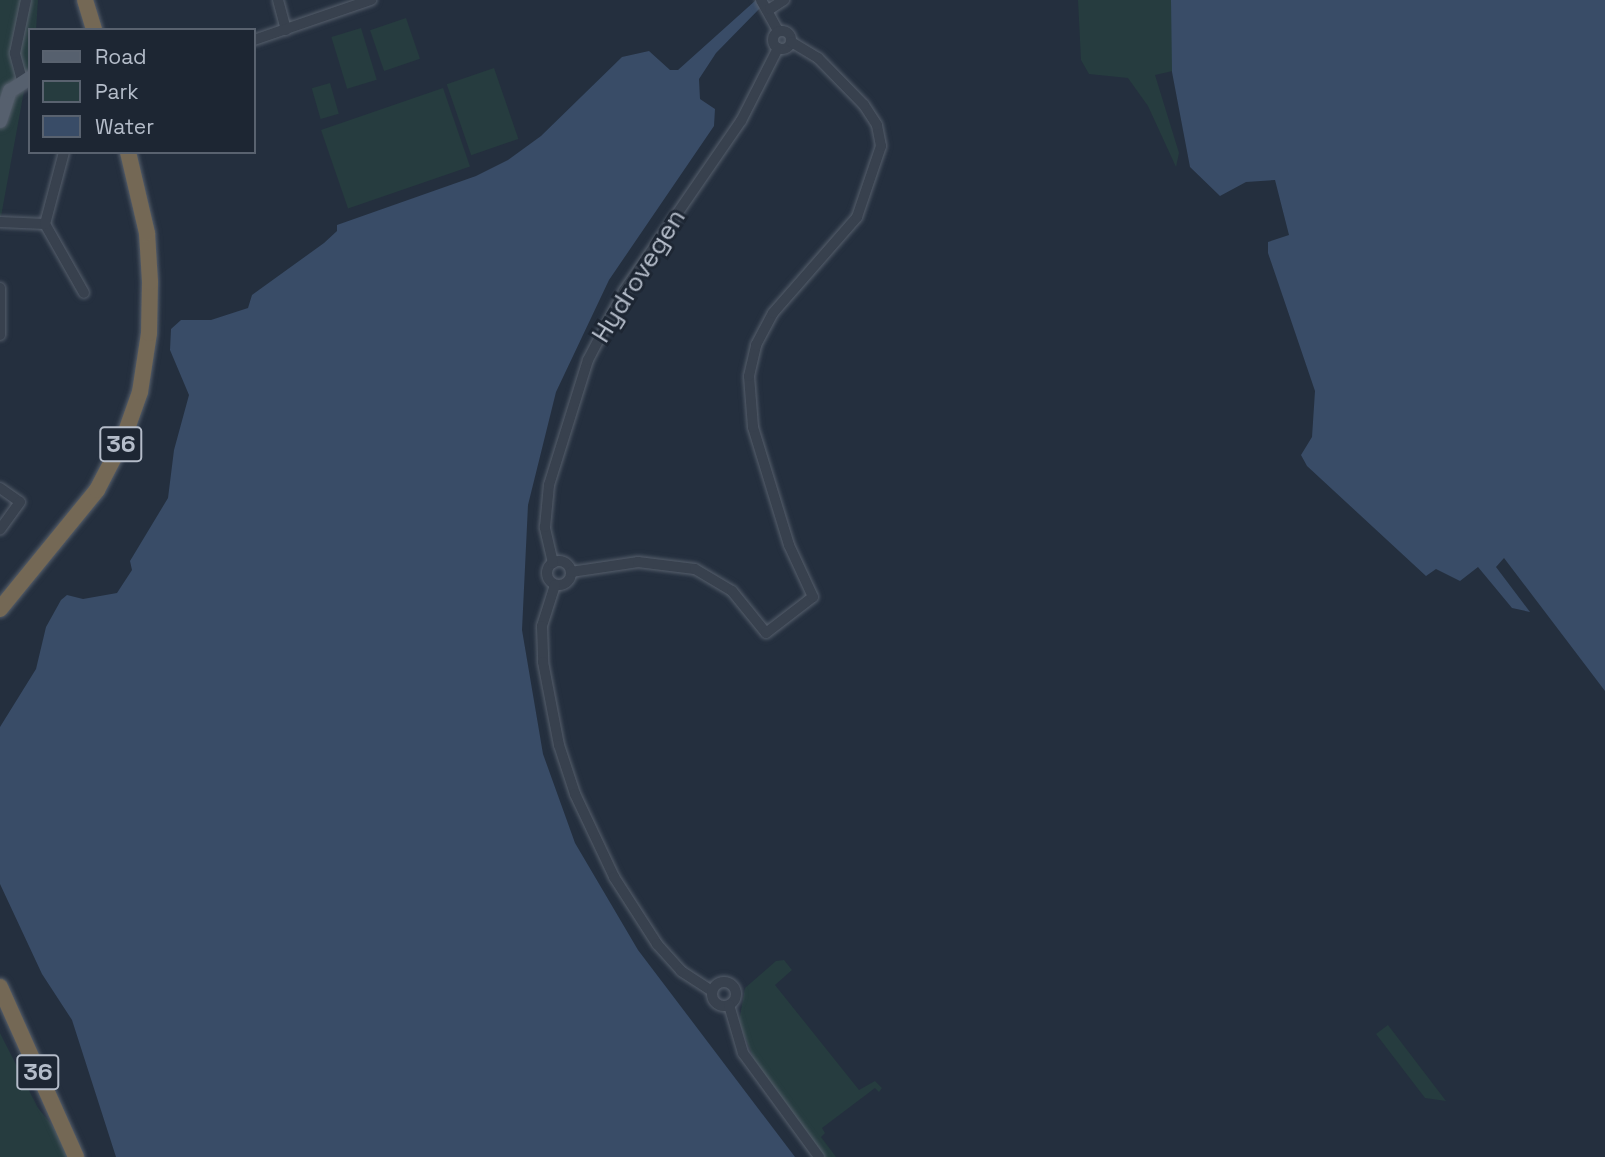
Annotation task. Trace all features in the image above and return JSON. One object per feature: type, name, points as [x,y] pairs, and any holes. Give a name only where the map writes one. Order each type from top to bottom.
[{"type":"highway","points":[[75,0],[82,28]]},
{"type":"highway","points":[[85,0],[93,28]]},
{"type":"highway","name":"36","points":[[119,154],[146,243]]},
{"type":"highway","name":"36","points":[[0,609],[87,504],[123,440],[140,392],[148,345],[151,296],[146,243],[128,154]]},
{"type":"highway","name":"36","points":[[0,987],[76,1157]]},
{"type":"main road","points":[[0,121],[7,95],[26,79]]},
{"type":"street","points":[[26,0],[15,53],[26,79]]},
{"type":"street","points":[[278,0],[286,30]]},
{"type":"street","points":[[256,39],[371,0]]},
{"type":"street","points":[[778,31],[765,4],[784,0]]},
{"type":"street","points":[[570,572],[638,562],[695,569],[732,591],[766,633],[813,597],[789,545],[753,427],[749,376],[756,345],[773,313],[840,241],[861,209],[878,164],[881,141],[864,105],[818,58],[790,42],[788,33],[778,31]]},
{"type":"street","points":[[778,31],[772,40],[778,48],[790,42]]},
{"type":"street","name":"Hydrovegen","points":[[553,563],[545,527],[549,485],[588,360],[624,291],[741,121],[778,48]]},
{"type":"street","points":[[63,154],[45,224],[84,293]]},
{"type":"street","points":[[0,222],[45,224]]},
{"type":"street","points":[[0,288],[0,334]]},
{"type":"street","points":[[0,488],[20,502],[0,530]]},
{"type":"street","points":[[553,563],[566,564],[570,572],[566,582],[555,585],[547,573],[553,563]]},
{"type":"street","points":[[555,585],[542,626],[543,662],[559,745],[575,794],[614,877],[657,944],[681,971],[712,990],[716,1003],[729,1005]]},
{"type":"street","points":[[712,990],[721,982],[730,984],[736,993],[729,1005],[743,1053],[819,1157]]},
{"type":"green space","points":[[0,0],[38,0],[36,28],[28,28],[28,69],[0,222]]},
{"type":"green space","points":[[1078,0],[1175,0],[1177,70],[1155,75],[1179,153],[1176,167],[1148,106],[1128,78],[1089,74],[1081,60]]},
{"type":"green space","points":[[406,18],[420,59],[384,71],[370,30]]},
{"type":"green space","points":[[361,28],[377,80],[347,89],[331,37]]},
{"type":"green space","points":[[494,68],[518,139],[471,155],[447,84]]},
{"type":"green space","points":[[330,83],[339,114],[321,119],[312,88]]},
{"type":"green space","points":[[443,88],[470,166],[348,208],[321,130]]},
{"type":"green space","points":[[784,960],[792,970],[775,985],[859,1090],[875,1081],[882,1088],[879,1092],[875,1088],[822,1128],[825,1133],[821,1137],[836,1157],[824,1157],[757,1067],[739,1022],[745,988],[776,961]]},
{"type":"green space","points":[[1388,1025],[1446,1101],[1425,1098],[1376,1034]]},
{"type":"green space","points":[[0,1033],[38,1108],[78,1157],[0,1157]]},
{"type":"water","points":[[756,0],[768,0],[716,53],[699,79],[700,99],[715,109],[714,126],[609,280],[556,392],[528,505],[522,630],[543,754],[575,843],[638,950],[795,1157],[116,1157],[72,1020],[42,974],[0,884],[0,727],[36,669],[46,627],[61,600],[67,595],[83,599],[117,593],[132,570],[130,561],[168,498],[174,450],[189,395],[170,350],[171,329],[181,320],[211,320],[248,308],[252,295],[324,243],[337,231],[337,225],[476,176],[508,160],[541,136],[622,57],[649,51],[670,70],[678,70]]},
{"type":"water","points":[[1171,0],[1605,0],[1605,691],[1504,558],[1496,567],[1530,612],[1512,608],[1478,567],[1460,581],[1436,569],[1426,576],[1307,466],[1301,455],[1312,437],[1315,391],[1268,253],[1268,242],[1289,235],[1275,180],[1246,182],[1220,196],[1190,167],[1172,72]]}]
